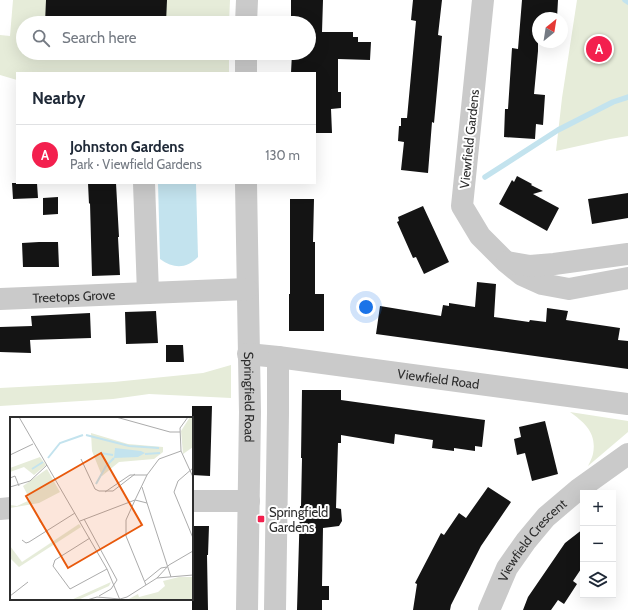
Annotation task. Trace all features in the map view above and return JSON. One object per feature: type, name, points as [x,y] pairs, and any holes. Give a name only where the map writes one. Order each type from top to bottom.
[{"type":"street","points":[[246,16],[247,0]]},
{"type":"street","name":"Viewfield Gardens","points":[[483,0],[462,206],[480,236],[506,262],[522,275],[542,284],[569,289],[628,278]]},
{"type":"street","points":[[246,60],[246,72]]},
{"type":"street","points":[[144,184],[148,293]]},
{"type":"street","name":"Springfield Road","points":[[246,184],[250,412],[247,610]]},
{"type":"street","points":[[506,262],[530,266],[628,254]]},
{"type":"street","name":"Treetops Grove","points":[[0,293],[148,293],[247,289]]},
{"type":"street","name":"Viewfield Road","points":[[248,354],[628,404]]},
{"type":"street","points":[[275,610],[278,357]]},
{"type":"street","name":"Viewfield Crescent","points":[[489,610],[507,568],[526,541],[546,517],[579,489],[628,454]]},
{"type":"street","points":[[193,501],[249,501]]},
{"type":"street","points":[[0,509],[10,508]]},
{"type":"green space","points":[[13,0],[230,0],[229,16],[16,16],[16,60],[229,60],[229,72],[16,72],[16,80],[0,75],[0,35],[10,36]]},
{"type":"green space","points":[[577,0],[628,0],[628,136],[556,151],[562,98]]},
{"type":"green space","points":[[231,365],[231,398],[149,394],[113,399],[0,406],[0,388],[114,382],[203,373]]},
{"type":"green space","points":[[570,412],[628,421],[628,432],[588,466],[592,458],[594,447],[591,434],[589,429]]},
{"type":"water","points":[[158,184],[196,184],[198,257],[184,266],[170,265],[160,259]]},
{"type":"building","points":[[46,0],[167,0],[166,16],[45,16]]},
{"type":"building","points":[[291,0],[323,0],[322,32],[353,32],[353,37],[358,37],[358,42],[371,42],[370,60],[338,59],[338,92],[341,92],[341,108],[331,109],[332,133],[316,133],[316,72],[291,72],[292,60],[316,60],[316,16],[291,16]]},
{"type":"building","points":[[413,0],[442,0],[438,35],[442,36],[434,123],[432,122],[428,173],[401,170],[404,142],[398,141],[401,118],[407,118],[416,21],[411,20]]},
{"type":"building","points":[[522,0],[558,0],[557,12],[532,12],[532,48],[538,48],[534,94],[545,95],[543,125],[536,124],[535,139],[504,137],[505,109],[508,109],[512,48],[518,49]]},
{"type":"building","points":[[517,176],[543,191],[533,194],[559,208],[547,231],[499,204],[512,180],[514,182]]},
{"type":"building","points":[[12,183],[37,184],[38,198],[13,199]]},
{"type":"building","points":[[88,184],[116,184],[120,275],[92,276],[90,203],[89,204]]},
{"type":"building","points":[[628,193],[628,218],[592,224],[588,199]]},
{"type":"building","points":[[58,197],[58,214],[43,215],[43,198]]},
{"type":"building","points":[[290,199],[314,199],[313,242],[315,242],[315,294],[324,294],[324,331],[289,331]]},
{"type":"building","points":[[423,206],[449,262],[424,274],[416,257],[413,258],[397,222],[399,221],[398,217]]},
{"type":"building","points":[[58,242],[59,267],[23,267],[22,243]]},
{"type":"building","points":[[477,282],[496,284],[494,317],[529,322],[530,320],[546,322],[547,308],[568,311],[566,320],[620,328],[618,340],[628,341],[628,369],[376,334],[380,306],[441,316],[443,305],[449,306],[449,303],[475,307]]},
{"type":"building","points":[[156,311],[158,343],[126,344],[125,312]]},
{"type":"building","points":[[90,313],[91,338],[30,340],[31,353],[0,352],[0,327],[32,326],[31,316]]},
{"type":"building","points":[[166,345],[183,345],[184,362],[166,362]]},
{"type":"building","points":[[302,390],[341,390],[341,400],[485,420],[482,447],[475,446],[475,451],[454,448],[454,451],[432,448],[433,440],[395,434],[394,444],[341,435],[341,443],[338,443],[336,508],[341,509],[342,521],[339,526],[323,528],[322,586],[329,586],[329,600],[322,600],[322,610],[297,610],[301,506]]},
{"type":"building","points":[[192,406],[212,406],[210,476],[193,475]]},
{"type":"building","points":[[545,421],[558,474],[532,481],[525,453],[517,455],[514,439],[521,437],[519,427]]},
{"type":"building","points":[[488,487],[511,502],[481,546],[451,605],[450,610],[413,610],[417,584],[415,583],[441,533],[444,535],[459,513],[466,518]]},
{"type":"building","points":[[193,526],[209,526],[207,555],[208,610],[192,610]]},
{"type":"building","points":[[580,531],[580,570],[573,581],[577,584],[564,604],[558,600],[551,610],[523,610],[528,597],[565,543]]},
{"type":"waterway","points":[[485,177],[558,130],[613,102],[628,97]]},
{"type":"place","name":"Johnston Gardens","points":[[599,49]]},
{"type":"place","name":"Springfield Gardens","points":[[261,519]]}]
